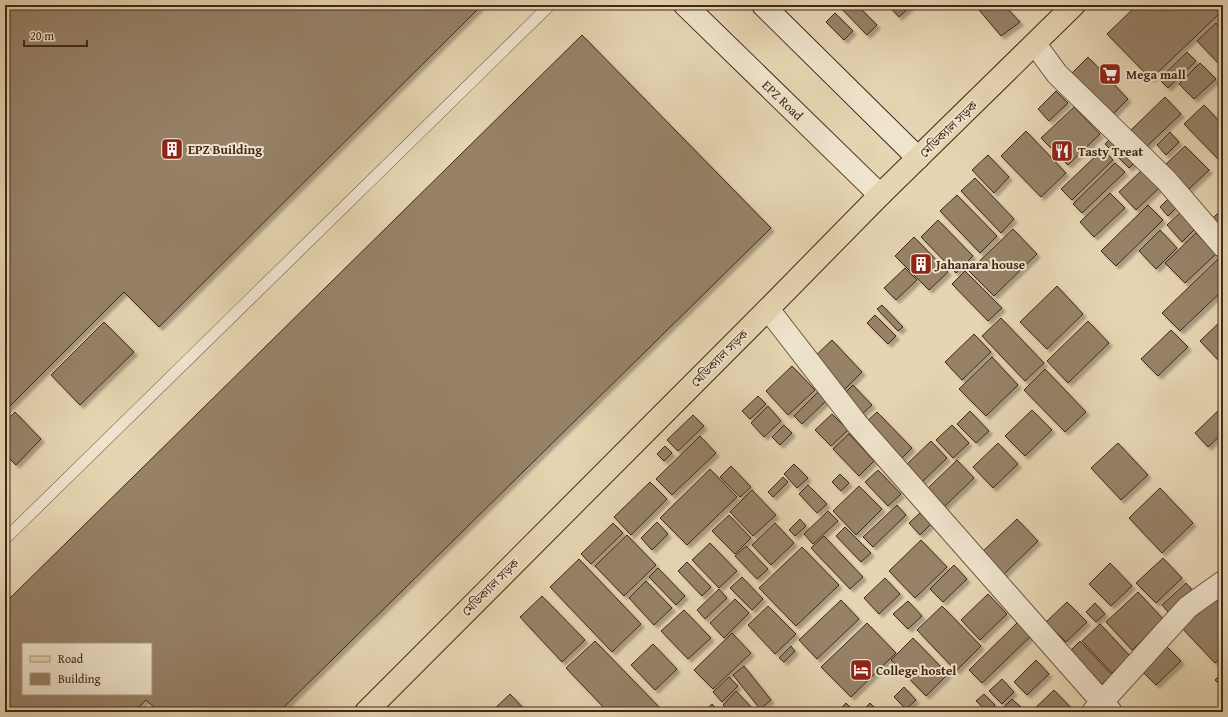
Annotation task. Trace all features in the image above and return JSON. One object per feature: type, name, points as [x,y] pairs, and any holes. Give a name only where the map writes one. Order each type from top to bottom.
[{"type":"main road","name":"মেডিক্যাল সড়ক","points":[[366,712],[880,195],[1074,5]]},
{"type":"street","name":"EPZ Road","points":[[685,5],[880,195]]},
{"type":"street","points":[[763,5],[918,158]]},
{"type":"street","points":[[1035,44],[1057,74],[1166,180],[1223,246]]},
{"type":"street","points":[[768,309],[857,424],[1102,709],[1188,607],[1223,582]]},
{"type":"lane","points":[[5,539],[550,5]]},
{"type":"building","name":"EPZ Building","points":[[5,5],[482,5],[159,327],[124,292],[5,411]]},
{"type":"building","points":[[838,5],[857,5],[877,25],[867,35]]},
{"type":"building","points":[[888,5],[912,5],[899,17]]},
{"type":"building","points":[[975,5],[1004,5],[1020,22],[1001,36]]},
{"type":"building","points":[[1137,5],[1212,5],[1220,13],[1151,79],[1107,34]]},
{"type":"building","points":[[835,13],[853,31],[844,40],[826,22]]},
{"type":"building","points":[[1216,23],[1223,31],[1223,68],[1197,41]]},
{"type":"building","points":[[582,35],[771,228],[279,712],[159,712],[146,700],[134,712],[5,712],[5,603]]},
{"type":"building","points":[[1187,52],[1196,61],[1168,88],[1159,79]]},
{"type":"building","points":[[1088,57],[1128,99],[1109,118],[1069,76]]},
{"type":"building","points":[[1200,63],[1216,79],[1194,99],[1179,84]]},
{"type":"building","points":[[1056,91],[1068,103],[1049,121],[1038,109]]},
{"type":"building","points":[[1165,97],[1181,114],[1145,148],[1129,132]]},
{"type":"building","points":[[1204,105],[1223,125],[1223,158],[1220,161],[1184,124]]},
{"type":"building","points":[[1074,107],[1100,134],[1068,165],[1041,138]]},
{"type":"building","points":[[1026,131],[1066,173],[1041,197],[1001,156]]},
{"type":"building","points":[[1170,132],[1179,142],[1166,155],[1157,145]]},
{"type":"building","points":[[1113,136],[1137,160],[1129,168],[1105,144]]},
{"type":"building","points":[[1185,146],[1209,170],[1189,189],[1165,165]]},
{"type":"building","points":[[1103,149],[1113,160],[1072,200],[1061,189]]},
{"type":"building","points":[[988,155],[1009,177],[994,193],[972,170]]},
{"type":"building","points":[[1115,163],[1125,172],[1082,213],[1073,204]]},
{"type":"building","points":[[1144,168],[1161,186],[1136,210],[1119,192]]},
{"type":"building","points":[[975,178],[1014,219],[1001,233],[961,191]]},
{"type":"building","points":[[1110,193],[1125,208],[1094,237],[1080,222]]},
{"type":"building","points":[[957,195],[997,236],[980,253],[940,211]]},
{"type":"building","points":[[1171,196],[1179,205],[1168,216],[1160,207]]},
{"type":"building","points":[[1148,205],[1163,220],[1116,266],[1101,251]]},
{"type":"building","points":[[1223,208],[1223,242],[1206,225]]},
{"type":"building","points":[[1183,210],[1198,226],[1182,242],[1167,225]]},
{"type":"building","points":[[938,220],[973,256],[956,273],[921,237]]},
{"type":"building","points":[[1013,229],[1037,254],[994,296],[969,271]]},
{"type":"building","points":[[1160,230],[1177,248],[1156,269],[1139,251]]},
{"type":"building","points":[[1196,233],[1216,254],[1185,283],[1165,263]]},
{"type":"building","name":"Jahanara house","points":[[914,237],[948,272],[929,290],[895,256]]},
{"type":"building","points":[[1219,258],[1223,262],[1223,290],[1180,331],[1162,313]]},
{"type":"building","points":[[905,268],[917,280],[896,300],[884,288]]},
{"type":"building","points":[[965,271],[1002,308],[988,321],[952,284]]},
{"type":"building","points":[[1057,286],[1083,314],[1047,349],[1020,322]]},
{"type":"building","points":[[882,305],[903,327],[898,331],[877,309]]},
{"type":"building","points":[[875,315],[896,336],[888,344],[867,323]]},
{"type":"building","points":[[1001,318],[1044,363],[1025,381],[982,336]]},
{"type":"building","points":[[1223,319],[1223,365],[1200,341]]},
{"type":"building","points":[[1088,321],[1109,343],[1068,383],[1047,361]]},
{"type":"building","points":[[104,322],[134,352],[80,405],[51,375]]},
{"type":"building","points":[[1171,330],[1188,347],[1158,376],[1141,359]]},
{"type":"building","points":[[974,334],[991,352],[962,380],[945,362]]},
{"type":"building","points":[[832,340],[862,372],[843,391],[812,359]]},
{"type":"building","points":[[992,357],[1018,385],[986,416],[959,389]]},
{"type":"building","points":[[792,366],[815,390],[788,415],[766,391]]},
{"type":"building","points":[[1045,369],[1086,412],[1065,432],[1024,390]]},
{"type":"building","points":[[853,385],[872,405],[861,415],[842,396]]},
{"type":"building","points":[[819,391],[827,400],[802,424],[794,416]]},
{"type":"building","points":[[758,396],[766,404],[750,419],[742,411]]},
{"type":"building","points":[[768,406],[781,421],[764,437],[751,423]]},
{"type":"building","points":[[1223,406],[1223,433],[1208,447],[1195,433]]},
{"type":"building","points":[[1032,410],[1052,430],[1025,456],[1005,436]]},
{"type":"building","points":[[970,411],[989,431],[976,443],[957,424]]},
{"type":"building","points":[[15,412],[41,439],[16,465],[5,454],[5,422]]},
{"type":"building","points":[[877,412],[912,448],[901,459],[866,422]]},
{"type":"building","points":[[832,414],[848,430],[831,446],[815,430]]},
{"type":"building","points":[[693,415],[704,426],[678,451],[667,440]]},
{"type":"building","points":[[784,425],[792,433],[780,445],[772,437]]},
{"type":"building","points":[[952,425],[969,443],[953,458],[936,440]]},
{"type":"building","points":[[849,434],[874,461],[859,476],[833,449]]},
{"type":"building","points":[[700,436],[716,453],[672,495],[656,479]]},
{"type":"building","points":[[931,441],[947,458],[922,482],[906,465]]},
{"type":"building","points":[[998,443],[1018,464],[993,488],[973,467]]},
{"type":"building","points":[[1118,443],[1148,475],[1121,500],[1091,468]]},
{"type":"building","points":[[665,446],[672,453],[664,461],[657,454]]},
{"type":"building","points":[[957,460],[974,478],[944,507],[927,489]]},
{"type":"building","points":[[794,464],[808,478],[797,488],[784,474]]},
{"type":"building","points":[[731,466],[751,487],[740,497],[720,477]]},
{"type":"building","points":[[710,469],[737,497],[687,545],[660,518]]},
{"type":"building","points":[[878,470],[901,494],[888,506],[865,482]]},
{"type":"building","points":[[840,474],[849,483],[841,491],[832,482]]},
{"type":"building","points":[[783,477],[788,482],[773,497],[768,492]]},
{"type":"building","points":[[650,482],[667,499],[631,535],[614,517]]},
{"type":"building","points":[[808,485],[827,504],[817,513],[799,494]]},
{"type":"building","points":[[859,486],[882,509],[856,535],[833,511]]},
{"type":"building","points":[[1160,488],[1193,523],[1162,553],[1129,518]]},
{"type":"building","points":[[752,490],[776,515],[753,536],[730,512]]},
{"type":"building","points":[[897,505],[906,515],[873,547],[863,537]]},
{"type":"building","points":[[828,511],[838,521],[813,544],[804,534]]},
{"type":"building","points":[[920,513],[931,524],[920,535],[909,523]]},
{"type":"building","points":[[729,515],[751,538],[735,554],[712,531]]},
{"type":"building","points":[[800,519],[806,526],[795,536],[789,530]]},
{"type":"building","points":[[1017,519],[1038,541],[1003,575],[981,553]]},
{"type":"building","points":[[657,522],[668,534],[652,550],[641,538]]},
{"type":"building","points":[[613,523],[623,533],[591,564],[581,554]]},
{"type":"building","points":[[775,523],[794,543],[771,565],[752,545]]},
{"type":"building","points":[[845,527],[871,553],[861,562],[836,536]]},
{"type":"building","points":[[627,535],[656,565],[624,596],[595,566]]},
{"type":"building","points":[[824,536],[863,577],[850,589],[811,548]]},
{"type":"building","points":[[921,540],[947,567],[915,598],[889,571]]},
{"type":"building","points":[[710,543],[737,571],[719,588],[692,560]]},
{"type":"building","points":[[746,546],[768,569],[757,579],[735,556]]},
{"type":"building","points":[[802,547],[839,585],[796,626],[759,588]]},
{"type":"building","points":[[1163,558],[1182,578],[1156,603],[1136,583]]},
{"type":"building","points":[[579,559],[641,624],[612,652],[550,587]]},
{"type":"building","points":[[687,562],[711,587],[702,596],[678,571]]},
{"type":"building","points":[[1110,563],[1132,586],[1111,606],[1089,584]]},
{"type":"building","points":[[954,565],[967,579],[943,602],[930,589]]},
{"type":"building","points":[[658,568],[685,596],[676,605],[649,577]]},
{"type":"building","points":[[742,577],[763,599],[752,610],[730,588]]},
{"type":"building","points":[[885,578],[900,594],[879,614],[864,598]]},
{"type":"building","points":[[646,581],[672,608],[654,625],[629,598]]},
{"type":"building","points":[[1186,583],[1194,592],[1170,614],[1162,605]]},
{"type":"building","points":[[719,589],[727,598],[705,619],[697,610]]},
{"type":"building","points":[[1218,591],[1223,596],[1223,655],[1215,663],[1181,627]]},
{"type":"building","points":[[1138,592],[1164,620],[1132,650],[1106,622]]},
{"type":"building","points":[[988,594],[1007,614],[980,640],[961,620]]},
{"type":"building","points":[[542,596],[585,640],[562,662],[520,617]]},
{"type":"building","points":[[735,599],[749,613],[724,638],[710,623]]},
{"type":"building","points":[[841,600],[859,619],[817,659],[799,640]]},
{"type":"building","points":[[908,601],[922,616],[908,629],[893,614]]},
{"type":"building","points":[[1067,602],[1087,622],[1066,642],[1046,622]]},
{"type":"building","points":[[1095,603],[1105,614],[1096,622],[1086,612]]},
{"type":"building","points":[[768,606],[796,634],[775,654],[748,625]]},
{"type":"building","points":[[942,606],[981,646],[956,671],[917,630]]},
{"type":"building","points":[[684,610],[711,638],[688,659],[661,631]]},
{"type":"building","points":[[1018,622],[1031,636],[982,683],[969,670]]},
{"type":"building","points":[[867,623],[896,653],[851,697],[821,667]]},
{"type":"building","points":[[1100,624],[1130,656],[1112,673],[1082,641]]},
{"type":"building","points":[[732,633],[751,653],[713,689],[694,670]]},
{"type":"building","points":[[913,638],[948,674],[926,696],[891,660]]},
{"type":"building","points":[[595,641],[664,712],[608,712],[566,668]]},
{"type":"building","points":[[1080,641],[1112,675],[1100,686],[1069,652]]},
{"type":"building","points":[[653,644],[677,669],[655,690],[631,665]]},
{"type":"building","points":[[1165,645],[1181,661],[1156,685],[1140,669]]},
{"type":"building","points":[[791,646],[795,651],[784,662],[779,658]]},
{"type":"building","points":[[1036,660],[1049,674],[1027,695],[1014,682]]},
{"type":"building","points":[[744,666],[771,700],[760,709],[733,675]]},
{"type":"building","points":[[1223,672],[1223,688],[1215,680]]},
{"type":"building","points":[[729,677],[738,686],[722,702],[713,692]]},
{"type":"building","points":[[1002,679],[1014,692],[1002,704],[989,691]]},
{"type":"building","points":[[904,687],[916,700],[906,709],[894,697]]},
{"type":"building","points":[[1054,690],[1075,712],[1031,712]]},
{"type":"building","points":[[736,691],[756,712],[730,712],[723,705]]},
{"type":"building","points":[[510,694],[527,712],[491,712]]},
{"type":"building","points":[[984,694],[995,705],[988,712],[976,701]]},
{"type":"building","points":[[1012,699],[1023,709],[1020,712],[999,712]]},
{"type":"building","points":[[846,703],[855,712],[837,712]]},
{"type":"building","points":[[870,703],[879,712],[861,712]]},
{"type":"building","points":[[712,704],[719,712],[703,712]]},
{"type":"place","name":"Mega mall","points":[[1110,74]]},
{"type":"place","name":"EPZ Building","points":[[172,149]]},
{"type":"place","name":"Tasty Treat","points":[[1062,151]]},
{"type":"place","name":"Jahanara house","points":[[921,264]]},
{"type":"place","name":"College hostel","points":[[861,670]]}]
